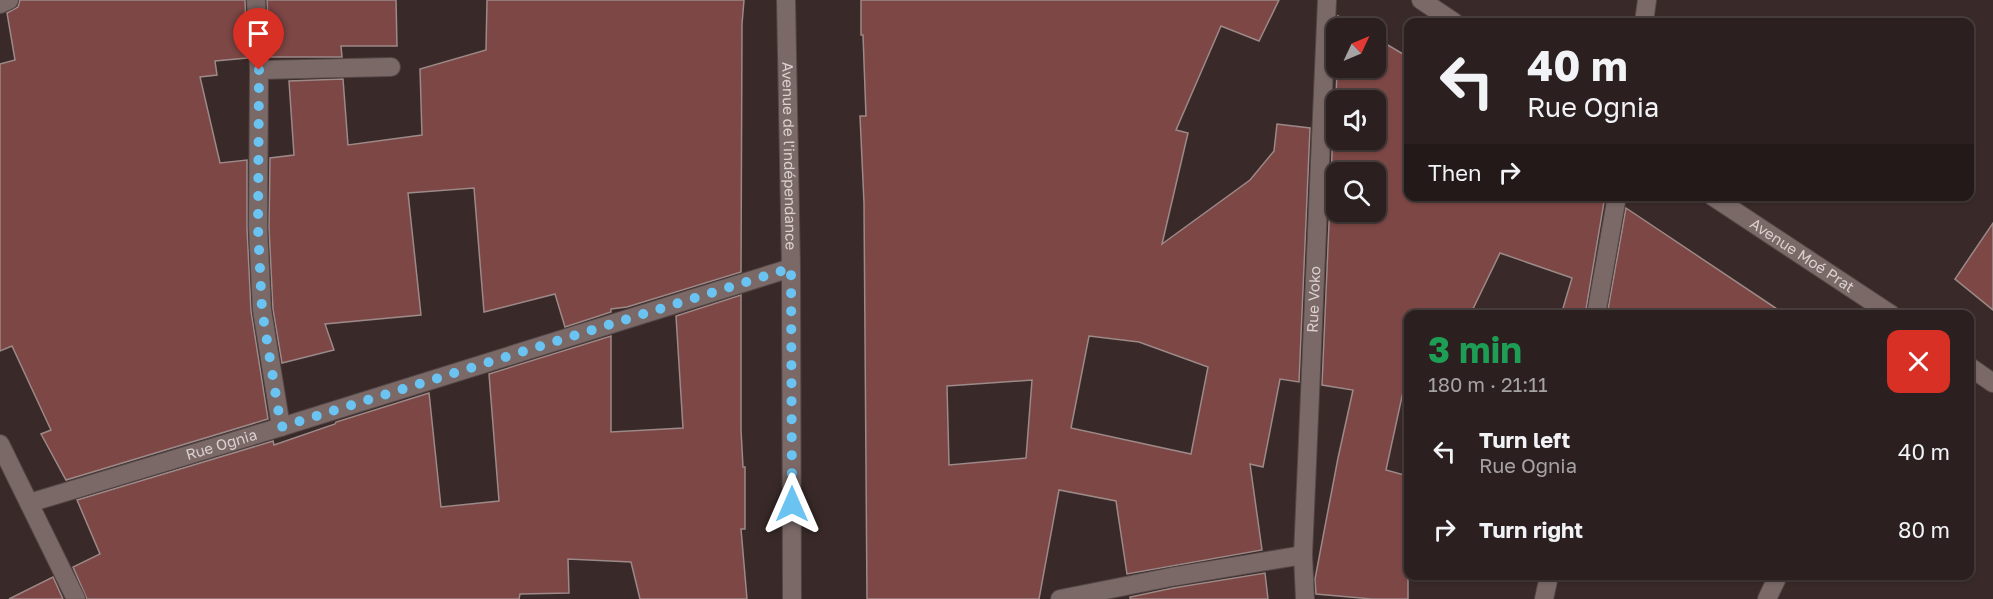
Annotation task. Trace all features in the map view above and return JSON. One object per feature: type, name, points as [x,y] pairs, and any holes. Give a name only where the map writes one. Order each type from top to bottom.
[{"type":"street","points":[[0,4],[9,0]]},
{"type":"street","points":[[256,0],[259,70],[258,228],[262,310],[281,427]]},
{"type":"street","name":"Avenue de l'indépendance","points":[[786,0],[791,268],[792,599]]},
{"type":"street","name":"Rue Voko","points":[[1305,599],[1303,555],[1327,0]]},
{"type":"street","points":[[1421,0],[1448,18]]},
{"type":"street","points":[[1645,18],[1647,0]]},
{"type":"street","points":[[259,70],[390,67]]},
{"type":"street","points":[[1597,310],[1616,201]]},
{"type":"street","name":"Avenue Moé Prat","points":[[1720,201],[1884,310]]},
{"type":"street","name":"Rue Ognia","points":[[29,503],[791,268]]},
{"type":"street","points":[[1974,370],[1993,382]]},
{"type":"street","points":[[0,444],[76,599]]},
{"type":"street","points":[[1060,599],[1171,577],[1303,555]]},
{"type":"street","points":[[1544,599],[1548,580]]},
{"type":"street","points":[[1767,599],[1776,580]]},
{"type":"building","points":[[20,0],[245,0],[247,58],[215,61],[217,75],[200,77],[220,163],[247,160],[247,228],[251,311],[268,419],[66,480],[41,434],[51,430],[12,346],[0,351],[0,64],[15,60],[7,13],[18,7]]},
{"type":"building","points":[[267,0],[396,0],[397,46],[341,46],[342,57],[270,57]]},
{"type":"building","points":[[487,0],[744,0],[741,272],[627,307],[611,309],[611,312],[565,327],[555,294],[484,312],[474,188],[408,193],[421,315],[325,324],[334,350],[282,363],[273,309],[269,228],[270,158],[294,155],[289,81],[343,79],[348,145],[422,135],[420,69],[486,50]]},
{"type":"building","points":[[861,0],[1279,0],[1259,41],[1221,26],[1176,130],[1188,133],[1162,244],[1250,180],[1274,151],[1277,124],[1310,128],[1299,382],[1280,379],[1263,467],[1250,464],[1262,550],[1127,574],[1116,501],[1059,490],[1039,599],[867,599],[864,203],[860,116],[866,116],[863,35],[861,35]],"holes":[[[1089,336],[1139,342],[1208,367],[1191,454],[1071,428]],[[1032,380],[1026,458],[949,465],[947,386]]]},
{"type":"building","points":[[1386,44],[1404,55],[1404,201],[1604,201],[1586,310],[1562,310],[1572,278],[1500,253],[1472,310],[1404,310],[1404,387],[1386,470],[1404,475],[1404,580],[1408,580],[1408,599],[1372,599],[1316,594],[1315,579],[1353,390],[1322,385],[1329,222],[1386,222],[1386,162],[1332,162],[1332,150],[1386,150],[1386,90],[1336,90],[1337,78],[1386,78]]},
{"type":"building","points":[[1626,208],[1779,310],[1608,310]]},
{"type":"building","points":[[1993,223],[1993,310],[1955,279]]},
{"type":"building","points":[[741,295],[741,430],[743,467],[745,467],[745,529],[741,529],[747,599],[640,599],[631,562],[568,559],[569,593],[520,594],[519,599],[87,599],[73,567],[100,554],[77,500],[273,441],[274,445],[336,422],[429,393],[441,507],[499,501],[489,374],[611,336],[611,432],[683,428],[676,316]]},
{"type":"building","points":[[1265,573],[1268,599],[1130,599],[1130,597],[1173,588]]},
{"type":"building","points":[[53,577],[63,599],[9,599]]},
{"type":"route","points":[[259,70],[258,228],[262,310],[281,427],[791,268],[792,504]]}]
